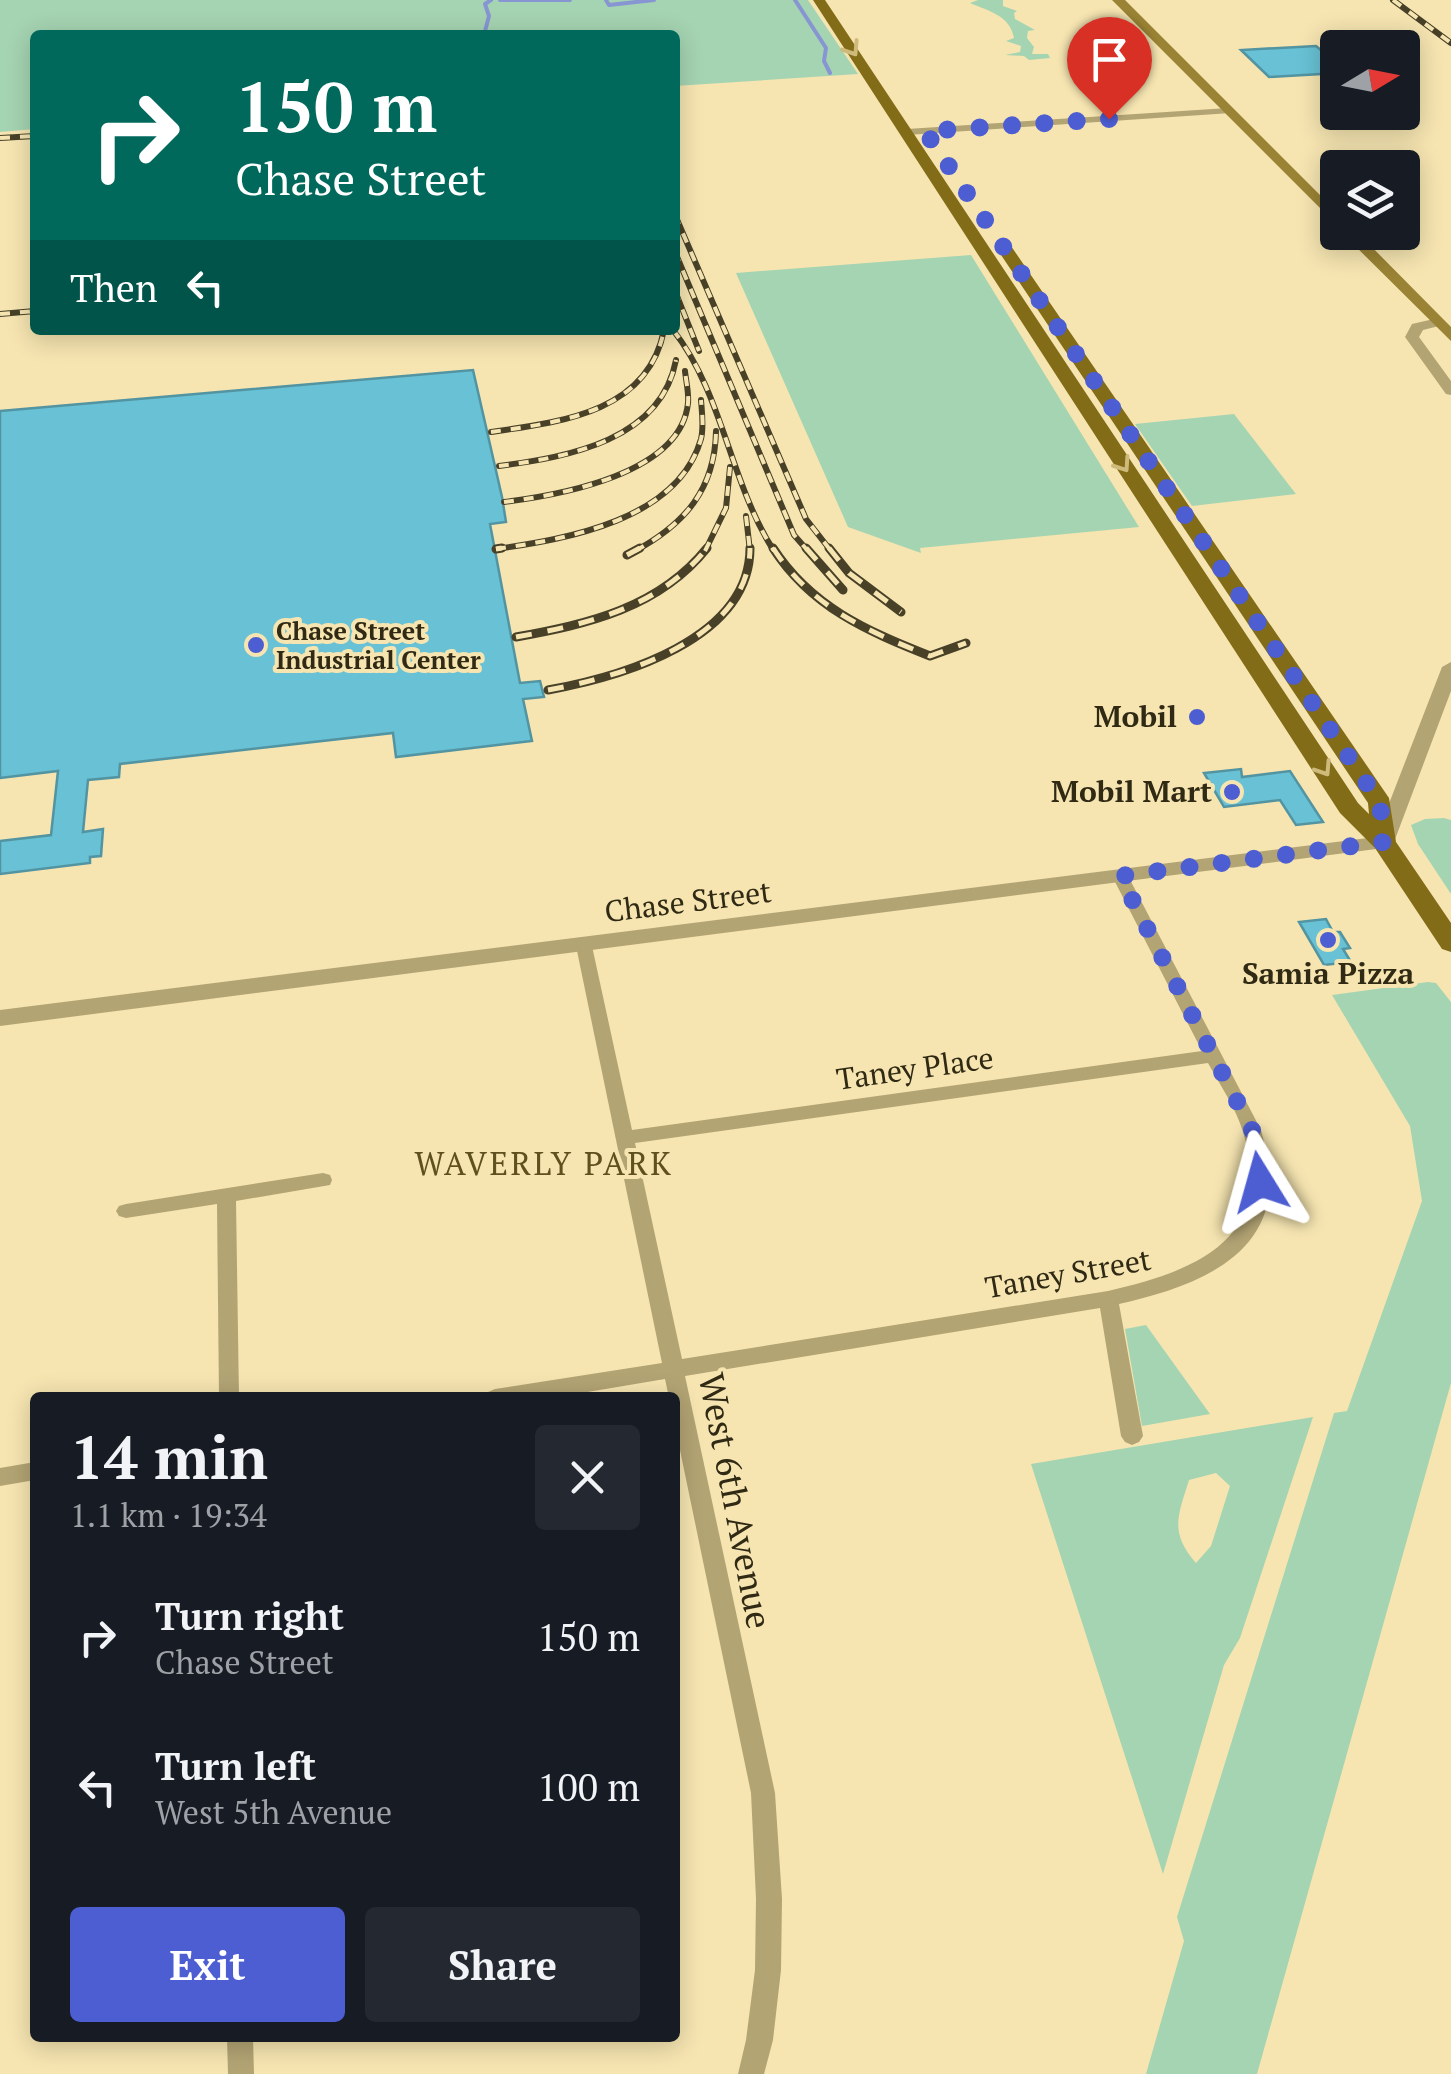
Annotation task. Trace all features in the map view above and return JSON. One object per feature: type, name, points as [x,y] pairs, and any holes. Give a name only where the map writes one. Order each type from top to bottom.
[{"type":"main road","points":[[819,0],[907,132],[966,206],[1120,420],[1380,803],[1384,842]]},
{"type":"main road","points":[[836,0],[949,166]]},
{"type":"main road","points":[[1118,0],[1320,204]]},
{"type":"main road","points":[[966,206],[1095,422],[1349,808],[1384,842],[1451,944]]},
{"type":"main road","points":[[1367,250],[1444,322],[1451,336]]},
{"type":"main road","points":[[1095,422],[1120,420]]},
{"type":"main road","points":[[1225,618],[1252,615]]},
{"type":"street","points":[[907,132],[1228,111]]},
{"type":"street","points":[[1444,322],[1417,328],[1412,337],[1451,391]]},
{"type":"street","points":[[1384,842],[1451,666]]},
{"type":"street","name":"Chase Street","points":[[0,1018],[1384,842]]},
{"type":"street","name":"Taney Street","points":[[531,1392],[1108,1299],[1171,1286],[1216,1265],[1246,1233],[1260,1204],[1262,1160],[1120,876]]},
{"type":"street","name":"West 6th Avenue","points":[[584,946],[679,1392]]},
{"type":"street","name":"Taney Place","points":[[625,1138],[1213,1056]]},
{"type":"street","points":[[126,1212],[323,1180]]},
{"type":"street","points":[[226,1196],[229,1392]]},
{"type":"street","points":[[1108,1299],[1132,1436]]},
{"type":"street","name":"West 6th Avenue","points":[[680,1395],[763,1793],[772,1920],[759,2048],[751,2074]]},
{"type":"street","points":[[0,1477],[30,1473]]},
{"type":"street","points":[[240,2042],[241,2074]]},
{"type":"green space","points":[[0,0],[808,0],[858,74],[680,86],[680,30],[30,30],[30,129],[0,132]]},
{"type":"green space","points":[[1003,0],[1003,6],[1017,11],[1015,19],[1035,30],[1028,31],[1027,38],[1034,47],[1032,54],[1048,54],[1050,58],[1029,60],[1005,55],[1020,52],[1021,46],[1006,41],[1014,38],[1003,19],[970,3]]},
{"type":"green space","points":[[971,255],[1139,527],[920,548],[921,553],[848,527],[736,273]]},
{"type":"green space","points":[[1234,414],[1296,494],[1192,506],[1135,424]]},
{"type":"green space","points":[[1451,820],[1451,894],[1418,844],[1411,825]]},
{"type":"green space","points":[[1436,983],[1451,1002],[1451,1383],[1257,2074],[1146,2074],[1184,1941],[1177,1917],[1334,1413],[1347,1411],[1422,1201],[1410,1126],[1332,995]]},
{"type":"green space","points":[[1146,1325],[1210,1414],[1142,1426],[1125,1329]]},
{"type":"green space","points":[[1313,1417],[1240,1638],[1224,1665],[1163,1874],[1031,1464]],"holes":[[[1216,1473],[1230,1486],[1211,1546],[1196,1563],[1182,1542],[1178,1523],[1189,1480]]]},
{"type":"building","points":[[1316,46],[1320,49],[1320,74],[1269,77],[1241,50]]},
{"type":"building","name":"Chase Street Industrial Center","points":[[473,370],[506,522],[490,524],[520,683],[540,681],[544,697],[523,699],[532,741],[396,757],[393,733],[120,764],[119,777],[88,780],[83,832],[103,829],[101,856],[90,857],[90,863],[0,874],[0,841],[51,835],[58,771],[0,778],[0,411]]},
{"type":"building","points":[[1241,769],[1242,777],[1290,771],[1323,822],[1296,825],[1280,800],[1224,807],[1204,773]]},
{"type":"building","name":"Samia Pizza","points":[[1326,919],[1350,948],[1343,949],[1351,962],[1324,965],[1299,922]]},
{"type":"waterway","points":[[485,30],[489,16],[485,4],[491,0]]},
{"type":"waterway","points":[[500,0],[570,0]]},
{"type":"waterway","points":[[606,0],[609,5],[654,0]]},
{"type":"waterway","points":[[795,0],[826,48],[824,61],[830,73]]},
{"type":"railway","points":[[1393,0],[1451,43]]},
{"type":"railway","points":[[0,138],[30,136]]},
{"type":"railway","points":[[680,227],[806,519],[831,551]]},
{"type":"railway","points":[[680,264],[794,535],[808,551]]},
{"type":"railway","points":[[680,304],[699,351]]},
{"type":"railway","points":[[0,314],[30,311]]},
{"type":"railway","points":[[491,432],[573,417],[621,396],[655,358],[662,335]]},
{"type":"railway","points":[[676,335],[704,382],[747,497],[774,551]]},
{"type":"railway","points":[[499,466],[582,450],[632,426],[652,409],[667,387],[676,360]]},
{"type":"railway","points":[[504,502],[585,486],[641,464],[664,447],[680,427],[688,403],[685,371]]},
{"type":"railway","points":[[502,548],[496,549],[586,531],[645,507],[669,489],[688,467],[702,434],[701,400]]},
{"type":"railway","points":[[639,548],[669,529],[694,503],[710,470],[716,431]]},
{"type":"railway","points":[[706,549],[726,508],[730,467]]},
{"type":"railway","points":[[746,516],[750,549]]},
{"type":"railway","points":[[627,555],[639,548]]},
{"type":"railway","points":[[635,551],[639,548]]},
{"type":"railway","points":[[773,548],[788,569],[823,602],[884,637],[930,656],[966,643]]},
{"type":"railway","points":[[806,548],[843,590]]},
{"type":"railway","points":[[829,548],[849,573],[901,612]]},
{"type":"railway","points":[[516,637],[595,619],[644,599],[688,569],[706,549]]},
{"type":"railway","points":[[548,690],[644,664],[705,630],[729,607],[744,580],[750,549]]},
{"type":"place","name":"Chase Street Industrial Center","points":[[256,645]]},
{"type":"place","name":"Mobil","points":[[1197,717]]},
{"type":"place","name":"Mobil Mart","points":[[1232,792]]},
{"type":"place","name":"Samia Pizza","points":[[1328,940]]},
{"type":"district","name":"WAVERLY PARK","points":[[544,1164]]},
{"type":"route","points":[[1109,119],[925,131],[1380,803],[1384,842],[1120,876],[1252,1130],[1262,1160],[1260,1182]]}]
